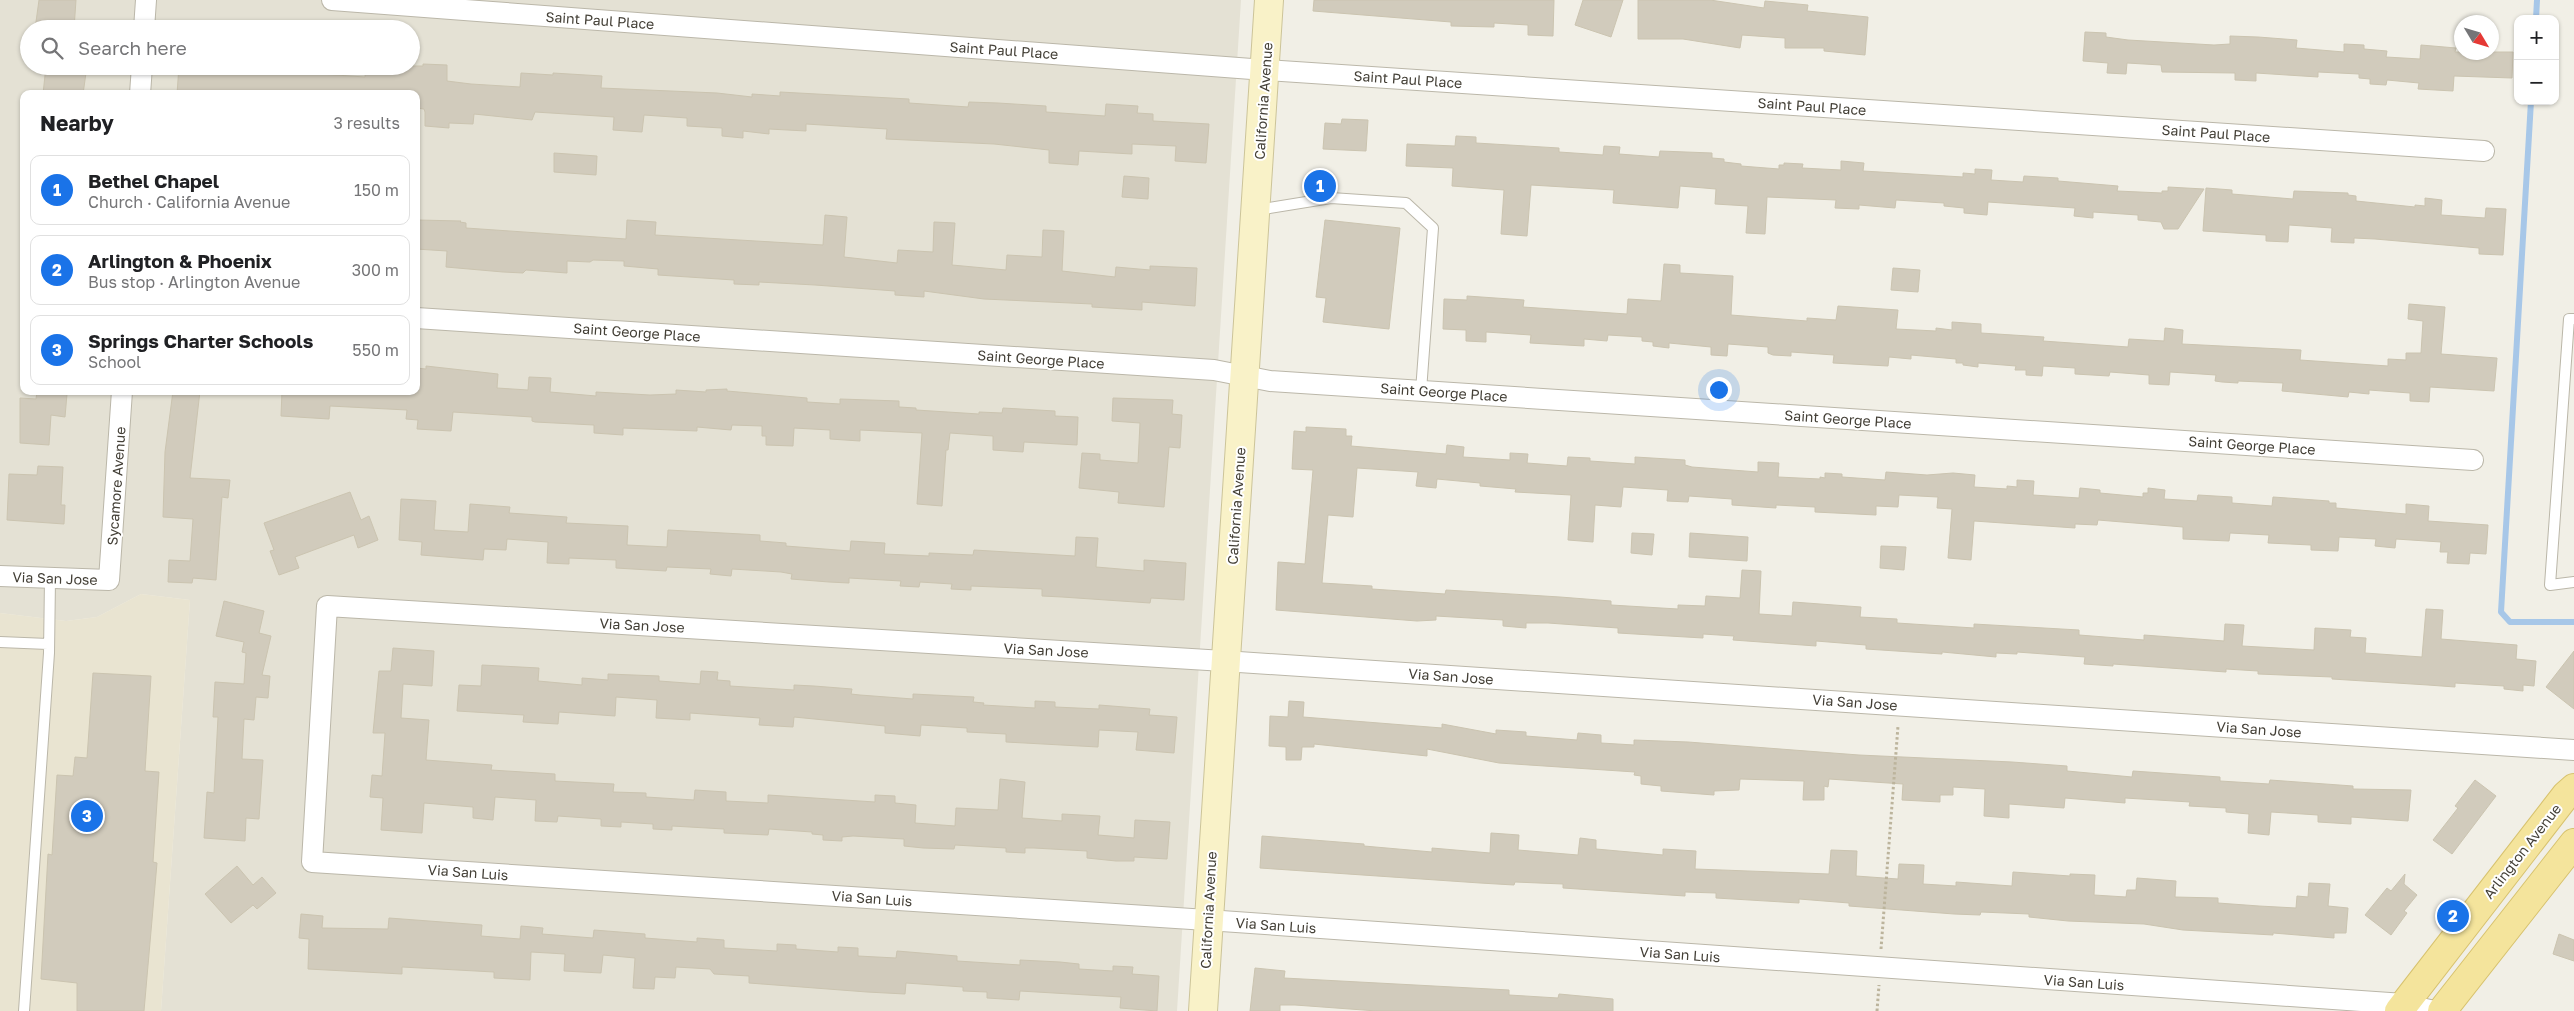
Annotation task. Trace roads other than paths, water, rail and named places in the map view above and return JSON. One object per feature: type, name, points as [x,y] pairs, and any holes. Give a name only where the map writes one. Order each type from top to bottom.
[{"type":"main road","name":"California Avenue","points":[[1203,1011],[1207,920],[1224,660],[1246,376],[1269,0]]},
{"type":"main road","name":"Arlington Avenue","points":[[2402,1007],[2566,795],[2574,788]]},
{"type":"main road","points":[[2442,1011],[2574,843]]},
{"type":"street","points":[[145,20],[146,0]]},
{"type":"street","name":"Saint Paul Place","points":[[332,0],[1265,70],[2484,151]]},
{"type":"street","points":[[140,90],[141,75]]},
{"type":"street","name":"Saint George Place","points":[[420,318],[1214,370],[1270,381],[2473,460]]},
{"type":"street","name":"Sycamore Avenue","points":[[109,580],[122,395]]},
{"type":"street","name":"Via San Jose","points":[[0,576],[109,580]]},
{"type":"street","name":"Via San Jose","points":[[327,606],[1224,660],[2574,750]]},
{"type":"street","name":"Via San Luis","points":[[327,606],[312,862],[1207,920],[1880,968],[2402,1007],[2434,1011]]},
{"type":"lane","points":[[1256,210],[1331,198],[1406,203],[1433,228],[1421,391]]},
{"type":"lane","points":[[2574,319],[2569,318],[2550,584],[2574,582]]},
{"type":"lane","points":[[24,1011],[49,653],[50,579]]},
{"type":"lane","points":[[0,642],[48,644]]},
{"type":"waterway","points":[[2536,15],[2537,0]]},
{"type":"waterway","points":[[2531,105],[2501,612],[2510,622],[2574,622]]},
{"type":"place","name":"Bethel Chapel","points":[[1320,186]]},
{"type":"place","name":"Springs Charter Schools","points":[[87,816]]},
{"type":"place","name":"Arlington & Phoenix","points":[[2453,916]]}]
